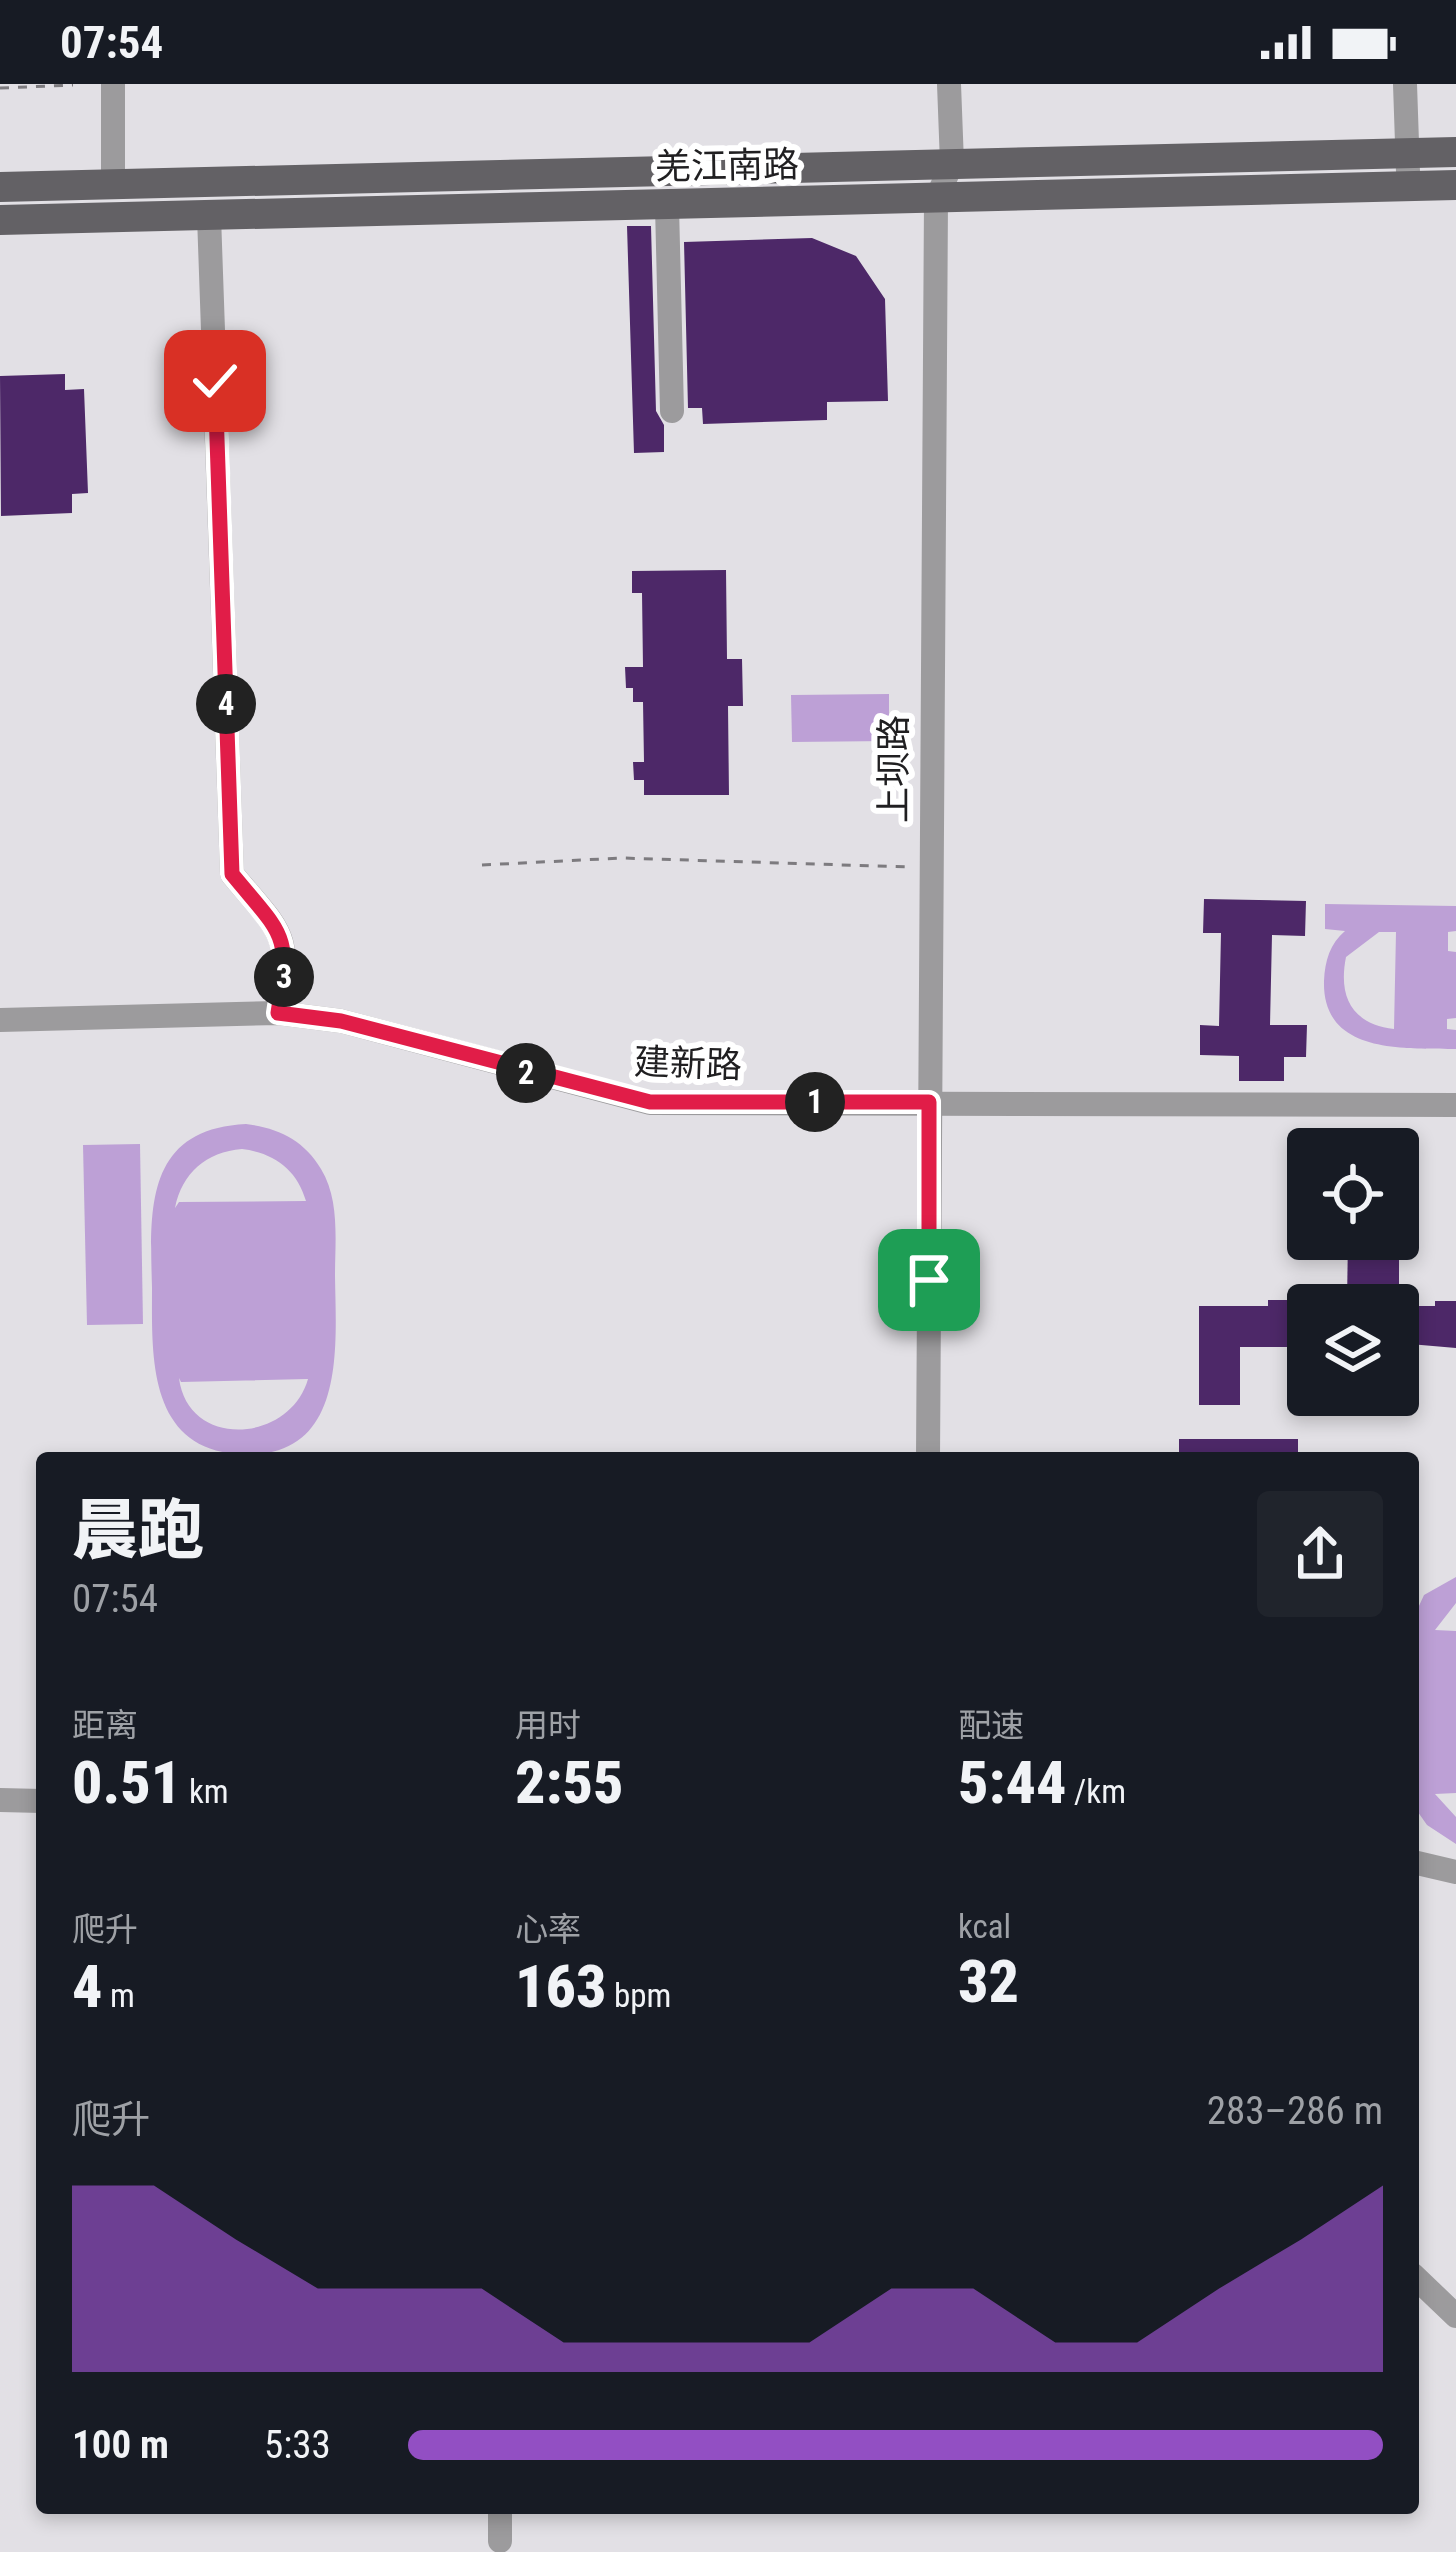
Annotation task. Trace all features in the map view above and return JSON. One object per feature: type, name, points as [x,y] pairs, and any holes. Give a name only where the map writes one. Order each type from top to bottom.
[{"type":"main road","name":"羌江南路","points":[[0,187],[1456,152]]},
{"type":"main road","name":"羌江南路","points":[[0,220],[1456,185]]},
{"type":"street","points":[[112,84],[113,184]]},
{"type":"street","name":"上坝路","points":[[928,1452],[936,200],[952,163],[949,84]]},
{"type":"street","points":[[1406,84],[1408,185]]},
{"type":"street","points":[[667,206],[672,411]]},
{"type":"street","points":[[209,216],[232,874],[284,937],[287,957],[278,1013]]},
{"type":"street","name":"建新路","points":[[0,1020],[278,1013],[341,1021],[650,1102],[1456,1105]]},
{"type":"street","points":[[0,1800],[36,1801]]},
{"type":"street","points":[[1419,1863],[1456,1872]]},
{"type":"street","points":[[1419,2282],[1456,2316]]},
{"type":"street","points":[[500,2514],[500,2541]]},
{"type":"path","points":[[0,88],[73,85]]},
{"type":"path","points":[[482,865],[622,858],[929,867]]},
{"type":"shaded area","points":[[889,694],[889,741],[792,742],[791,695]]},
{"type":"shaded area","points":[[1325,904],[1456,906],[1456,931],[1448,932],[1448,951],[1456,952],[1456,1018],[1447,1019],[1447,1029],[1456,1030],[1456,1049],[1391,1047],[1351,1035],[1337,1023],[1327,1005],[1324,981],[1332,947],[1345,931],[1325,929]],"holes":[[[1379,932],[1396,932],[1394,1029],[1358,1015],[1347,996],[1344,971],[1346,957]]]},
{"type":"shaded area","points":[[246,1124],[269,1129],[307,1150],[327,1181],[336,1235],[336,1336],[328,1395],[317,1420],[299,1440],[273,1452],[208,1448],[186,1434],[161,1393],[153,1341],[154,1204],[171,1158],[188,1141],[213,1129]],"holes":[[[242,1149],[265,1154],[297,1180],[306,1201],[179,1202],[175,1208],[183,1184],[207,1160]],[[179,1378],[181,1382],[308,1379],[298,1400],[282,1416],[240,1430],[200,1418],[186,1401]]]},
{"type":"shaded area","points":[[140,1144],[143,1324],[87,1325],[83,1145]]},
{"type":"shaded area","points":[[1456,1577],[1456,1603],[1435,1630],[1456,1631],[1456,1793],[1435,1794],[1456,1817],[1456,1844],[1427,1825],[1419,1814],[1419,1606],[1424,1595]]},
{"type":"building","points":[[627,226],[651,226],[656,411],[664,425],[664,452],[634,453]]},
{"type":"building","points":[[812,238],[856,256],[885,299],[888,401],[827,402],[827,420],[703,424],[702,408],[688,408],[684,242]]},
{"type":"building","points":[[65,374],[65,390],[84,389],[88,493],[72,494],[72,513],[1,516],[0,376]]},
{"type":"building","points":[[726,570],[727,659],[742,659],[743,706],[728,706],[729,795],[644,795],[644,780],[634,780],[633,762],[644,762],[643,702],[633,702],[633,688],[626,688],[625,667],[643,667],[642,593],[632,593],[632,571]]},
{"type":"building","points":[[1204,899],[1306,901],[1305,936],[1272,935],[1270,1025],[1307,1025],[1306,1057],[1284,1057],[1284,1081],[1239,1081],[1239,1056],[1200,1055],[1200,1025],[1219,1026],[1221,933],[1203,933]]},
{"type":"building","points":[[1348,1260],[1399,1260],[1399,1284],[1347,1284]]},
{"type":"building","points":[[1268,1300],[1287,1300],[1287,1347],[1240,1347],[1240,1405],[1199,1405],[1199,1306],[1268,1306]]},
{"type":"building","points":[[1435,1301],[1456,1301],[1456,1348],[1419,1345],[1419,1306],[1435,1306]]},
{"type":"building","points":[[1179,1439],[1298,1439],[1298,1452],[1179,1452]]},
{"type":"route","points":[[215,381],[232,874],[284,937],[287,957],[278,1013],[341,1021],[612,1097],[650,1102],[929,1102],[929,1280]]}]
